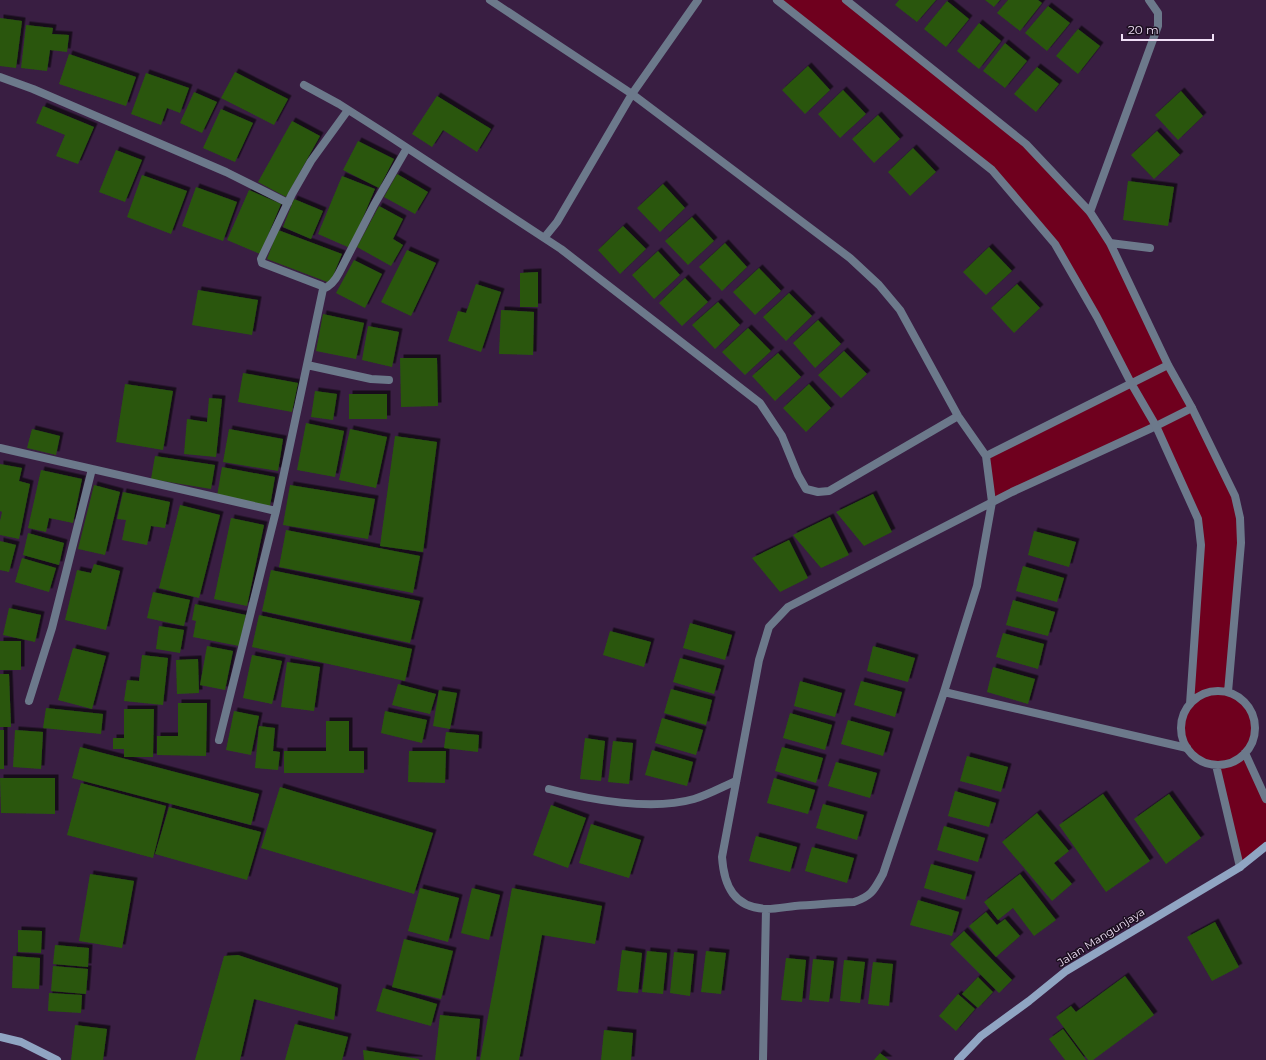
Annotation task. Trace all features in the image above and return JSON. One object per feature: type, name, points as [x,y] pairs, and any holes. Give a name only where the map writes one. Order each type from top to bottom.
[{"type":"main road","name":"Jalan Mangunjaya","points":[[958,1060],[981,1036],[1030,1001],[1066,971],[1240,867],[1266,846]]},
{"type":"main road","points":[[0,1037],[21,1042],[58,1060]]},
{"type":"street","points":[[490,0],[632,94],[850,258],[879,285],[900,310],[958,416],[986,456],[992,502],[977,586],[944,692],[883,874],[873,892],[865,898],[854,902],[766,909],[746,904],[736,898],[731,890],[723,874],[722,857],[759,660],[769,626],[788,607],[992,502],[1034,481],[1156,426],[1192,408]]},
{"type":"street","points":[[544,238],[557,222],[632,94],[698,0]]},
{"type":"street","points":[[776,0],[992,170],[1054,244],[1097,316],[1131,383],[1156,426],[1198,520],[1201,545],[1190,704]]},
{"type":"street","points":[[846,0],[1026,144],[1090,212],[1110,243],[1168,365],[1192,408],[1235,496],[1240,518],[1241,543],[1228,692]]},
{"type":"street","points":[[1090,212],[1158,26],[1158,13],[1149,0]]},
{"type":"street","points":[[0,77],[33,89],[226,172],[288,203]]},
{"type":"street","points":[[304,85],[348,110],[561,249],[760,403],[782,436],[798,475],[806,489],[818,492],[829,491],[958,416]]},
{"type":"street","points":[[323,289],[322,286],[261,262],[261,259],[288,203],[311,161],[348,110]]},
{"type":"street","points":[[323,289],[333,283],[339,273],[374,205],[407,148]]},
{"type":"street","points":[[1110,243],[1150,248]]},
{"type":"street","points":[[219,740],[276,511],[323,289]]},
{"type":"street","points":[[307,365],[371,379],[389,380]]},
{"type":"street","points":[[986,456],[1168,365]]},
{"type":"street","points":[[0,448],[276,511]]},
{"type":"street","points":[[29,701],[52,628],[92,469]]},
{"type":"street","points":[[1218,691],[1228,692],[1242,699],[1251,711],[1256,726],[1253,740],[1245,753],[1239,759],[1224,764],[1216,765],[1199,759],[1187,748],[1182,736],[1184,713],[1190,704],[1198,697],[1208,692],[1218,691]]},
{"type":"street","points":[[944,692],[1187,748]]},
{"type":"street","points":[[1245,753],[1266,799]]},
{"type":"street","points":[[1216,765],[1240,867]]},
{"type":"street","points":[[549,789],[574,796],[638,805],[668,803],[694,799],[736,781]]},
{"type":"street","points":[[763,1060],[766,909]]},
{"type":"shaded area","points":[[777,0],[846,0],[1029,147],[1090,212],[1235,496],[1240,518],[1228,692],[1242,699],[1251,711],[1256,726],[1253,740],[1245,753],[1266,799],[1266,846],[1240,867],[1216,765],[1196,756],[1189,749],[1182,733],[1182,724],[1190,704],[1201,545],[1198,519],[1156,426],[992,502],[986,456],[1131,383],[1055,244],[992,171]]},
{"type":"building","points":[[899,0],[936,0],[917,22],[895,5]]},
{"type":"building","points":[[985,0],[1000,0],[994,7]]},
{"type":"building","points":[[1008,0],[1038,0],[1042,3],[1020,31],[997,13]]},
{"type":"building","points":[[947,1],[969,19],[946,47],[924,29]]},
{"type":"building","points":[[1048,6],[1070,23],[1047,51],[1025,33]]},
{"type":"building","points":[[0,18],[22,21],[16,68],[0,66]]},
{"type":"building","points":[[979,23],[1001,41],[979,69],[957,51]]},
{"type":"building","points":[[26,25],[53,28],[52,34],[69,35],[67,52],[50,50],[47,71],[21,68]]},
{"type":"building","points":[[1078,29],[1100,46],[1078,74],[1056,56]]},
{"type":"building","points":[[1005,43],[1027,61],[1005,88],[983,71]]},
{"type":"building","points":[[69,54],[136,77],[126,106],[59,84]]},
{"type":"building","points":[[808,66],[830,90],[805,114],[782,90]]},
{"type":"building","points":[[1037,67],[1059,84],[1036,112],[1014,94]]},
{"type":"building","points":[[235,72],[288,99],[274,125],[221,98]]},
{"type":"building","points":[[146,73],[189,88],[180,113],[167,108],[161,125],[131,114]]},
{"type":"building","points":[[843,90],[866,114],[840,138],[818,114]]},
{"type":"building","points":[[1181,91],[1203,116],[1178,140],[1155,115]]},
{"type":"building","points":[[194,92],[217,102],[202,133],[180,123]]},
{"type":"building","points":[[437,96],[491,129],[477,152],[443,130],[432,147],[412,134]]},
{"type":"building","points":[[43,106],[94,127],[78,164],[56,156],[65,135],[36,123]]},
{"type":"building","points":[[221,109],[253,123],[235,162],[203,148]]},
{"type":"building","points":[[878,115],[900,139],[874,163],[852,139]]},
{"type":"building","points":[[292,121],[320,136],[286,197],[258,182]]},
{"type":"building","points":[[1157,131],[1180,155],[1154,179],[1131,155]]},
{"type":"building","points":[[358,141],[394,159],[379,188],[343,170]]},
{"type":"building","points":[[913,148],[936,172],[910,196],[888,172]]},
{"type":"building","points":[[116,150],[142,160],[125,202],[99,192]]},
{"type":"building","points":[[397,174],[428,192],[415,214],[384,197]]},
{"type":"building","points":[[142,175],[187,191],[171,234],[127,217]]},
{"type":"building","points":[[342,176],[375,189],[350,248],[318,234]]},
{"type":"building","points":[[1128,181],[1174,187],[1168,226],[1123,220]]},
{"type":"building","points":[[663,184],[685,208],[660,232],[637,208]]},
{"type":"building","points":[[196,187],[237,202],[223,241],[182,226]]},
{"type":"building","points":[[249,190],[281,204],[260,254],[227,240]]},
{"type":"building","points":[[294,199],[323,211],[311,239],[283,227]]},
{"type":"building","points":[[379,206],[403,219],[393,239],[403,245],[391,266],[357,247]]},
{"type":"building","points":[[692,217],[714,241],[688,265],[665,241]]},
{"type":"building","points":[[623,226],[646,249],[620,274],[598,250]]},
{"type":"building","points":[[278,230],[342,254],[330,283],[267,259]]},
{"type":"building","points":[[725,243],[747,267],[722,291],[699,267]]},
{"type":"building","points":[[989,247],[1012,271],[986,295],[963,272]]},
{"type":"building","points":[[407,250],[436,263],[411,316],[381,302]]},
{"type":"building","points":[[658,251],[680,275],[654,299],[632,275]]},
{"type":"building","points":[[354,260],[382,274],[365,308],[336,293]]},
{"type":"building","points":[[759,268],[781,291],[755,315],[733,292]]},
{"type":"building","points":[[538,272],[538,307],[520,307],[520,273]]},
{"type":"building","points":[[685,278],[708,302],[682,326],[659,303]]},
{"type":"building","points":[[476,284],[501,292],[481,352],[448,341],[458,311],[466,313]]},
{"type":"building","points":[[1017,284],[1040,308],[1014,333],[991,308]]},
{"type":"building","points":[[198,290],[258,300],[252,335],[192,325]]},
{"type":"building","points":[[789,293],[812,316],[786,341],[763,317]]},
{"type":"building","points":[[718,302],[740,325],[715,349],[692,325]]},
{"type":"building","points":[[501,310],[534,312],[533,355],[499,354]]},
{"type":"building","points":[[323,314],[364,323],[356,359],[316,351]]},
{"type":"building","points":[[818,320],[841,344],[815,368],[793,343]]},
{"type":"building","points":[[368,326],[399,332],[392,367],[362,360]]},
{"type":"building","points":[[748,328],[771,351],[745,375],[722,352]]},
{"type":"building","points":[[844,351],[867,374],[841,398],[818,375]]},
{"type":"building","points":[[778,353],[801,377],[775,401],[752,376]]},
{"type":"building","points":[[400,358],[437,358],[438,406],[401,407]]},
{"type":"building","points":[[243,373],[298,383],[292,412],[238,402]]},
{"type":"building","points":[[125,384],[173,391],[163,450],[116,442]]},
{"type":"building","points":[[809,384],[831,408],[806,432],[783,408]]},
{"type":"building","points":[[315,391],[337,394],[333,420],[311,417]]},
{"type":"building","points":[[349,394],[387,394],[387,419],[349,419]]},
{"type":"building","points":[[209,398],[222,399],[216,457],[184,454],[187,419],[207,422]]},
{"type":"building","points":[[306,423],[344,431],[335,477],[297,470]]},
{"type":"building","points":[[32,429],[60,436],[56,455],[27,448]]},
{"type":"building","points":[[229,429],[283,439],[278,471],[223,462]]},
{"type":"building","points":[[350,429],[387,437],[376,488],[339,480]]},
{"type":"building","points":[[395,436],[437,442],[423,552],[380,546]]},
{"type":"building","points":[[155,456],[215,465],[211,489],[151,479]]},
{"type":"building","points":[[0,464],[22,468],[19,481],[30,484],[19,539],[0,535],[0,521],[2,512],[0,511]]},
{"type":"building","points":[[222,467],[275,477],[270,506],[217,496]]},
{"type":"building","points":[[41,470],[82,479],[73,523],[49,518],[46,532],[28,528]]},
{"type":"building","points":[[94,485],[120,492],[105,555],[78,549]]},
{"type":"building","points":[[290,485],[375,499],[368,539],[283,525]]},
{"type":"building","points":[[123,492],[170,502],[165,528],[151,526],[147,545],[122,540],[126,520],[117,519]]},
{"type":"building","points":[[873,494],[892,532],[864,546],[836,512]]},
{"type":"building","points":[[180,505],[220,515],[199,598],[159,588]]},
{"type":"building","points":[[830,517],[849,555],[821,568],[793,535]]},
{"type":"building","points":[[231,518],[264,525],[247,606],[214,599]]},
{"type":"building","points":[[286,530],[420,556],[413,593],[279,567]]},
{"type":"building","points":[[1034,531],[1076,542],[1069,567],[1028,555]]},
{"type":"building","points":[[28,533],[64,543],[59,565],[23,555]]},
{"type":"building","points":[[789,540],[808,578],[780,592],[752,558]]},
{"type":"building","points":[[0,541],[16,545],[9,572],[0,570]]},
{"type":"building","points":[[22,558],[56,568],[49,592],[15,582]]},
{"type":"building","points":[[94,564],[120,571],[106,630],[65,620],[77,570],[91,573]]},
{"type":"building","points":[[1023,566],[1064,578],[1057,602],[1016,591]]},
{"type":"building","points":[[271,570],[420,601],[410,643],[262,611]]},
{"type":"building","points":[[153,592],[190,600],[184,626],[147,618]]},
{"type":"building","points":[[1013,600],[1055,612],[1048,636],[1006,625]]},
{"type":"building","points":[[195,604],[246,615],[239,646],[193,637],[196,621],[192,620]]},
{"type":"building","points":[[9,608],[41,615],[35,642],[3,635]]},
{"type":"building","points":[[259,615],[412,649],[405,681],[252,647]]},
{"type":"building","points":[[690,623],[732,635],[725,660],[683,648]]},
{"type":"building","points":[[159,626],[184,630],[180,653],[156,649]]},
{"type":"building","points":[[610,631],[651,642],[644,667],[603,655]]},
{"type":"building","points":[[1003,633],[1044,644],[1038,669],[996,657]]},
{"type":"building","points":[[0,641],[21,641],[21,670],[0,670]]},
{"type":"building","points":[[207,646],[233,651],[225,690],[200,685]]},
{"type":"building","points":[[873,646],[915,658],[908,682],[867,671]]},
{"type":"building","points":[[73,648],[106,656],[92,709],[58,700]]},
{"type":"building","points":[[142,655],[168,658],[163,705],[124,701],[127,680],[139,681]]},
{"type":"building","points":[[252,655],[282,661],[272,704],[243,698]]},
{"type":"building","points":[[680,658],[721,669],[714,694],[673,682]]},
{"type":"building","points":[[198,659],[199,693],[177,694],[176,660]]},
{"type":"building","points":[[287,662],[320,667],[314,711],[281,707]]},
{"type":"building","points":[[993,667],[1035,679],[1028,704],[987,692]]},
{"type":"building","points":[[0,674],[9,674],[11,727],[0,727]]},
{"type":"building","points":[[800,681],[842,693],[835,717],[794,706]]},
{"type":"building","points":[[861,681],[902,692],[895,717],[854,705]]},
{"type":"building","points":[[398,684],[436,694],[430,714],[392,705]]},
{"type":"building","points":[[671,689],[712,700],[706,725],[664,713]]},
{"type":"building","points":[[439,690],[457,693],[450,729],[433,726]]},
{"type":"building","points":[[178,703],[207,703],[206,756],[157,755],[157,736],[178,736]]},
{"type":"building","points":[[46,708],[103,714],[101,734],[43,728]]},
{"type":"building","points":[[124,709],[154,709],[153,757],[124,757],[124,749],[113,749],[113,738],[124,738]]},
{"type":"building","points":[[234,711],[259,716],[251,755],[226,750]]},
{"type":"building","points":[[385,711],[427,720],[422,743],[381,733]]},
{"type":"building","points":[[790,713],[832,725],[825,750],[783,738]]},
{"type":"building","points":[[662,718],[703,730],[696,755],[655,743]]},
{"type":"building","points":[[848,720],[890,732],[883,756],[841,744]]},
{"type":"building","points":[[326,721],[349,721],[349,751],[364,751],[364,773],[284,773],[284,751],[326,751]]},
{"type":"building","points":[[259,726],[275,728],[273,751],[280,752],[278,770],[255,768]]},
{"type":"building","points":[[0,730],[4,730],[4,769],[0,769]]},
{"type":"building","points":[[15,730],[43,732],[41,769],[13,767]]},
{"type":"building","points":[[446,732],[479,735],[478,752],[444,748]]},
{"type":"building","points":[[585,738],[605,741],[601,781],[580,779]]},
{"type":"building","points":[[613,741],[633,743],[629,784],[608,782]]},
{"type":"building","points":[[80,747],[259,794],[251,825],[72,778]]},
{"type":"building","points":[[782,747],[823,758],[816,783],[775,771]]},
{"type":"building","points":[[652,750],[693,762],[687,786],[645,775]]},
{"type":"building","points":[[409,751],[446,751],[445,783],[408,782]]},
{"type":"building","points":[[967,756],[1008,767],[1001,792],[960,781]]},
{"type":"building","points":[[836,762],[877,773],[870,798],[828,786]]},
{"type":"building","points":[[0,778],[55,778],[55,814],[1,813]]},
{"type":"building","points":[[774,778],[815,790],[808,814],[767,803]]},
{"type":"building","points":[[81,783],[166,806],[153,858],[67,835]]},
{"type":"building","points":[[280,787],[433,833],[414,894],[261,848]]},
{"type":"building","points":[[955,791],[996,803],[989,827],[948,816]]},
{"type":"building","points":[[1103,794],[1150,861],[1106,892],[1059,825]]},
{"type":"building","points":[[1169,794],[1201,838],[1166,864],[1134,819]]},
{"type":"building","points":[[823,804],[864,815],[857,840],[816,828]]},
{"type":"building","points":[[551,805],[586,818],[568,868],[533,855]]},
{"type":"building","points":[[169,807],[261,832],[247,880],[155,854]]},
{"type":"building","points":[[1037,813],[1069,851],[1054,863],[1072,884],[1052,901],[1002,842]]},
{"type":"building","points":[[591,824],[641,840],[629,878],[579,863]]},
{"type":"building","points":[[944,826],[985,838],[978,862],[937,850]]},
{"type":"building","points":[[756,836],[797,847],[790,872],[749,861]]},
{"type":"building","points":[[812,847],[854,858],[847,883],[805,871]]},
{"type":"building","points":[[931,864],[972,875],[965,900],[924,888]]},
{"type":"building","points":[[90,874],[134,881],[122,948],[79,941]]},
{"type":"building","points":[[1020,874],[1056,920],[1034,936],[1013,908],[998,920],[984,902]]},
{"type":"building","points":[[420,888],[459,898],[448,942],[408,931]]},
{"type":"building","points":[[472,888],[500,895],[489,940],[461,933]]},
{"type":"building","points":[[512,888],[602,906],[595,944],[542,935],[519,1060],[480,1060]]},
{"type":"building","points":[[918,900],[959,912],[952,936],[910,925]]},
{"type":"building","points":[[986,912],[997,925],[1005,919],[1020,936],[996,957],[969,926]]},
{"type":"building","points":[[1215,922],[1239,967],[1212,981],[1187,937]]},
{"type":"building","points":[[18,930],[42,931],[41,953],[18,952]]},
{"type":"building","points":[[964,931],[1012,980],[999,993],[950,944]]},
{"type":"building","points":[[404,939],[453,951],[441,999],[392,987]]},
{"type":"building","points":[[55,945],[89,948],[88,967],[53,964]]},
{"type":"building","points":[[622,950],[642,953],[638,993],[617,991]]},
{"type":"building","points":[[647,951],[667,953],[663,994],[642,992]]},
{"type":"building","points":[[706,951],[726,953],[721,994],[701,992]]},
{"type":"building","points":[[674,952],[694,954],[690,996],[670,993]]},
{"type":"building","points":[[238,955],[338,988],[334,1020],[254,999],[240,1060],[195,1060],[224,956]]},
{"type":"building","points":[[13,956],[40,958],[39,989],[12,988]]},
{"type":"building","points":[[786,958],[806,960],[802,1002],[781,1000]]},
{"type":"building","points":[[813,959],[834,961],[829,1002],[809,1000]]},
{"type":"building","points":[[844,960],[865,962],[860,1003],[840,1001]]},
{"type":"building","points":[[873,962],[893,964],[889,1006],[868,1004]]},
{"type":"building","points":[[53,966],[88,969],[86,994],[51,991]]},
{"type":"building","points":[[1125,976],[1154,1015],[1093,1060],[1088,1060],[1056,1017],[1071,1006],[1076,1012]]},
{"type":"building","points":[[978,977],[993,992],[978,1008],[962,994]]},
{"type":"building","points":[[383,988],[437,1004],[431,1026],[376,1011]]},
{"type":"building","points":[[49,993],[82,995],[81,1013],[48,1011]]},
{"type":"building","points":[[958,994],[975,1009],[956,1031],[939,1016]]},
{"type":"building","points":[[440,1015],[480,1019],[476,1060],[435,1060]]},
{"type":"building","points":[[295,1024],[348,1037],[342,1060],[285,1060]]},
{"type":"building","points":[[75,1025],[107,1029],[103,1060],[71,1060]]},
{"type":"building","points":[[1063,1029],[1086,1060],[1065,1060],[1049,1039]]},
{"type":"building","points":[[604,1030],[633,1033],[631,1060],[601,1060]]},
{"type":"building","points":[[363,1050],[419,1059],[419,1060],[364,1060]]},
{"type":"building","points":[[880,1053],[889,1060],[874,1060]]}]
